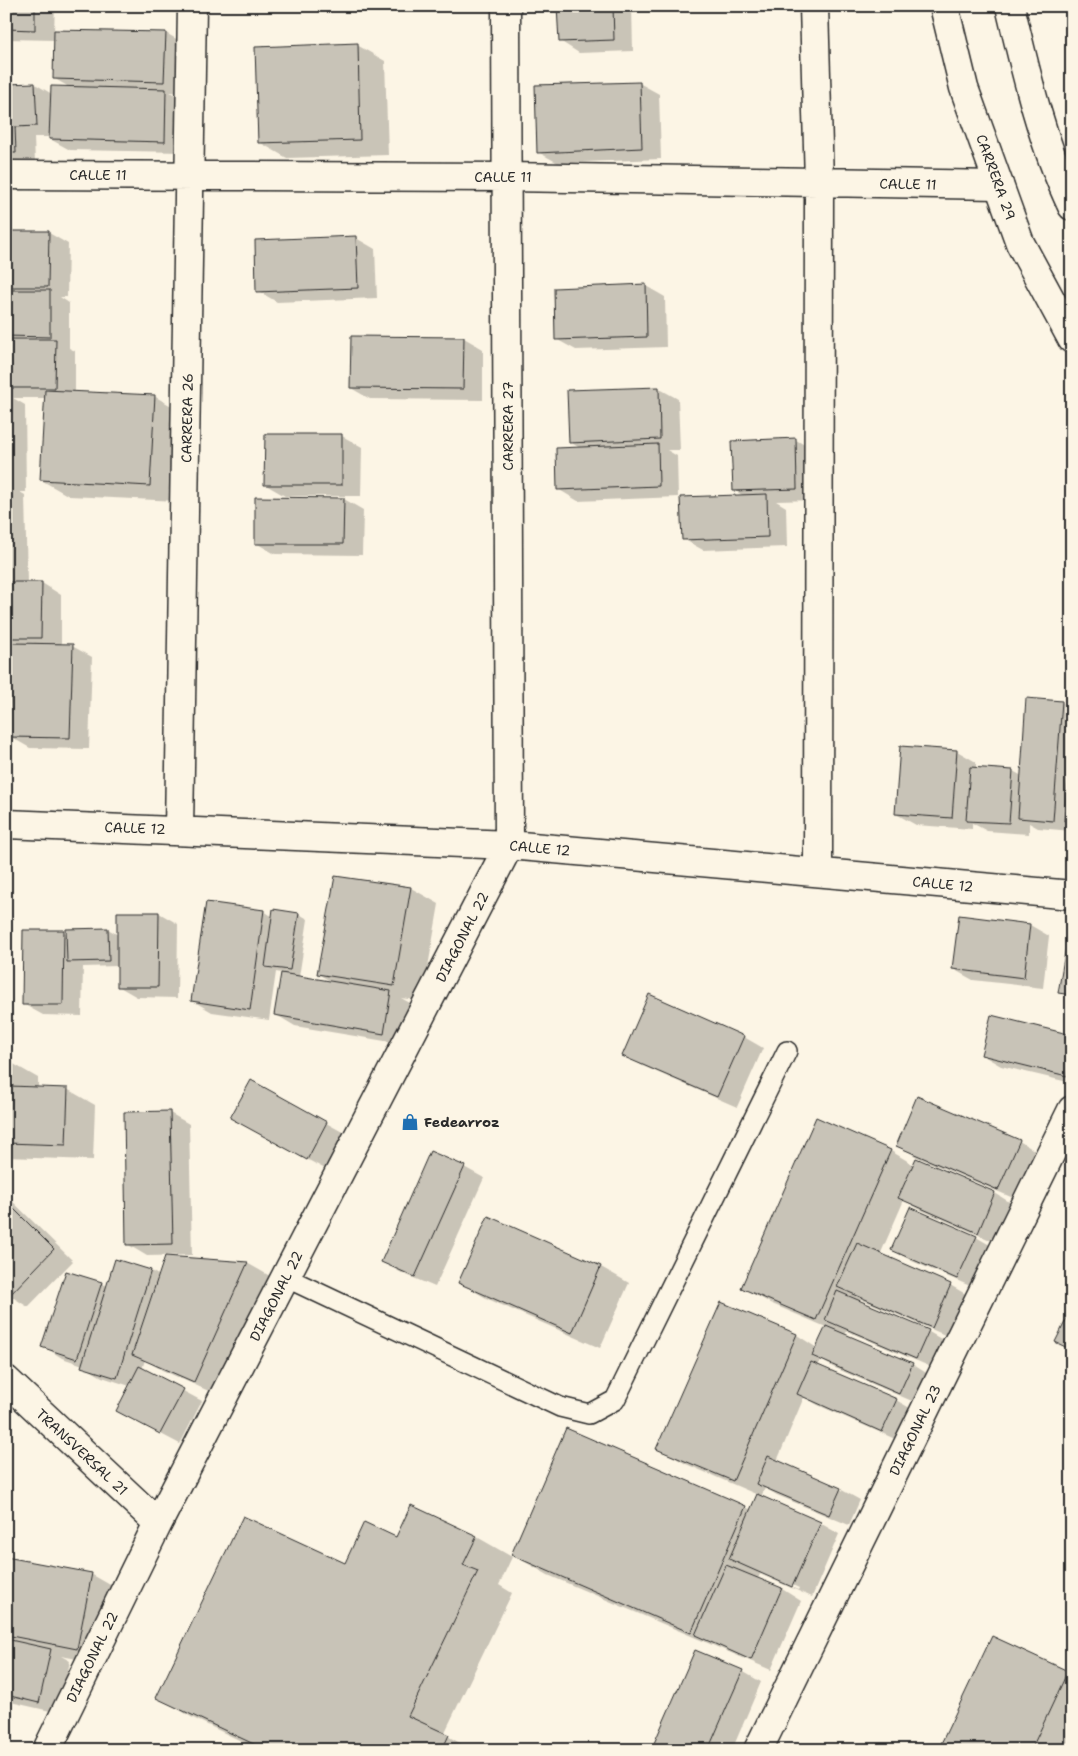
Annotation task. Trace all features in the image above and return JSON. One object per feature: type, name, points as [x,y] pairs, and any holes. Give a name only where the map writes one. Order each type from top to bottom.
[{"type":"street","name":"CARRERA 26","points":[[179,830],[191,176],[192,6]]},
{"type":"street","name":"CARRERA 27","points":[[506,6],[509,845]]},
{"type":"street","points":[[814,6],[819,182],[818,872]]},
{"type":"street","name":"CARRERA 29","points":[[944,6],[964,88],[1020,243],[1072,339]]},
{"type":"street","points":[[1010,6],[1027,82],[1058,176],[1072,206]]},
{"type":"street","name":"CALLE 11","points":[[6,175],[507,176],[999,185]]},
{"type":"street","name":"CALLE 12","points":[[6,824],[509,845],[1072,895]]},
{"type":"street","name":"DIAGONAL 22","points":[[47,1750],[158,1523],[509,845]]},
{"type":"street","name":"DIAGONAL 23","points":[[758,1750],[1072,1110]]},
{"type":"street","name":"TRANSVERSAL 21","points":[[6,1380],[158,1523]]},
{"type":"lane","points":[[286,1277],[560,1407],[589,1414],[615,1400],[787,1051]]},
{"type":"building","points":[[6,6],[35,6],[35,30],[6,29]]},
{"type":"building","points":[[557,6],[613,6],[614,40],[559,42]]},
{"type":"building","points":[[54,30],[166,32],[164,82],[53,79]]},
{"type":"building","points":[[358,43],[360,140],[258,143],[255,47]]},
{"type":"building","points":[[640,82],[642,148],[537,153],[535,85]]},
{"type":"building","points":[[35,83],[37,126],[15,127],[16,153],[6,153],[6,84]]},
{"type":"building","points":[[51,86],[166,89],[165,142],[49,139]]},
{"type":"building","points":[[6,231],[49,231],[48,287],[6,287]]},
{"type":"building","points":[[356,236],[358,288],[256,292],[255,240]]},
{"type":"building","points":[[646,284],[647,337],[555,340],[554,288]]},
{"type":"building","points":[[6,290],[50,290],[50,337],[6,336]]},
{"type":"building","points":[[351,336],[464,337],[463,389],[350,388]]},
{"type":"building","points":[[6,339],[56,339],[55,388],[6,388]]},
{"type":"building","points":[[659,387],[660,439],[569,443],[567,390]]},
{"type":"building","points":[[45,390],[155,395],[150,486],[40,480]]},
{"type":"building","points":[[265,434],[342,434],[342,485],[264,485]]},
{"type":"building","points":[[796,438],[797,489],[733,491],[731,441]]},
{"type":"building","points":[[6,441],[7,441],[6,482]]},
{"type":"building","points":[[658,444],[659,486],[557,490],[556,448]]},
{"type":"building","points":[[767,494],[768,537],[682,540],[680,497]]},
{"type":"building","points":[[255,497],[344,498],[343,544],[255,544]]},
{"type":"building","points":[[6,500],[8,579],[6,579]]},
{"type":"building","points":[[6,582],[42,582],[41,638],[6,638]]},
{"type":"building","points":[[12,643],[73,644],[70,738],[9,737]]},
{"type":"building","points":[[1026,698],[1062,701],[1053,821],[1018,818]]},
{"type":"building","points":[[1072,721],[1072,821],[1064,821]]},
{"type":"building","points":[[900,746],[957,750],[952,818],[895,814]]},
{"type":"building","points":[[970,767],[1013,770],[1009,823],[966,821]]},
{"type":"building","points":[[335,876],[411,887],[394,986],[317,974]]},
{"type":"building","points":[[206,902],[264,910],[250,1010],[191,1001]]},
{"type":"building","points":[[273,909],[299,913],[290,970],[265,967]]},
{"type":"building","points":[[117,912],[159,912],[158,987],[117,987]]},
{"type":"building","points":[[959,915],[1030,924],[1024,978],[952,969]]},
{"type":"building","points":[[108,928],[109,961],[67,962],[66,929]]},
{"type":"building","points":[[23,930],[64,930],[63,1005],[22,1005]]},
{"type":"building","points":[[1067,941],[1072,941],[1072,995],[1058,993]]},
{"type":"building","points":[[281,973],[391,991],[384,1034],[274,1015]]},
{"type":"building","points":[[649,994],[744,1036],[717,1097],[622,1056]]},
{"type":"building","points":[[991,1015],[1072,1035],[1072,1056],[1067,1076],[981,1055]]},
{"type":"building","points":[[6,1060],[10,1060],[9,1086],[68,1088],[66,1145],[6,1143]]},
{"type":"building","points":[[251,1080],[327,1122],[307,1160],[230,1118]]},
{"type":"building","points":[[917,1096],[1020,1140],[998,1190],[896,1146]]},
{"type":"building","points":[[170,1111],[173,1244],[126,1245],[124,1112]]},
{"type":"building","points":[[816,1117],[891,1150],[816,1320],[741,1288]]},
{"type":"building","points":[[430,1151],[465,1166],[415,1277],[381,1262]]},
{"type":"building","points":[[916,1158],[995,1192],[978,1233],[898,1198]]},
{"type":"building","points":[[6,1201],[54,1249],[8,1297],[6,1295]]},
{"type":"building","points":[[910,1207],[977,1236],[957,1279],[891,1250]]},
{"type":"building","points":[[488,1216],[601,1266],[572,1333],[458,1283]]},
{"type":"building","points":[[857,1243],[951,1284],[932,1328],[837,1287]]},
{"type":"building","points":[[165,1256],[248,1262],[194,1382],[132,1355]]},
{"type":"building","points":[[115,1259],[151,1270],[117,1378],[81,1367]]},
{"type":"building","points":[[66,1271],[102,1282],[77,1359],[41,1347]]},
{"type":"building","points":[[837,1291],[929,1330],[916,1359],[825,1320]]},
{"type":"building","points":[[721,1302],[797,1334],[733,1481],[656,1449]]},
{"type":"building","points":[[1072,1308],[1072,1350],[1055,1342]]},
{"type":"building","points":[[826,1326],[913,1363],[899,1394],[812,1356]]},
{"type":"building","points":[[811,1362],[897,1399],[882,1432],[797,1394]]},
{"type":"building","points":[[139,1366],[184,1389],[160,1434],[116,1411]]},
{"type":"building","points":[[566,1428],[746,1506],[691,1633],[511,1555]]},
{"type":"building","points":[[768,1456],[841,1488],[829,1515],[756,1484]]},
{"type":"building","points":[[757,1494],[821,1522],[792,1587],[729,1559]]},
{"type":"building","points":[[411,1505],[477,1536],[463,1565],[478,1571],[408,1716],[449,1735],[442,1750],[259,1750],[260,1747],[156,1698],[243,1516],[345,1563],[364,1522],[396,1537]]},
{"type":"building","points":[[6,1557],[92,1573],[77,1649],[6,1635]]},
{"type":"building","points":[[726,1565],[782,1588],[751,1660],[695,1635]]},
{"type":"building","points":[[992,1636],[1068,1671],[1031,1750],[938,1750]]},
{"type":"building","points":[[6,1639],[51,1649],[39,1703],[6,1695]]},
{"type":"building","points":[[695,1650],[743,1670],[708,1750],[651,1750]]},
{"type":"place","name":"Fedearroz","points":[[410,1122]]}]
